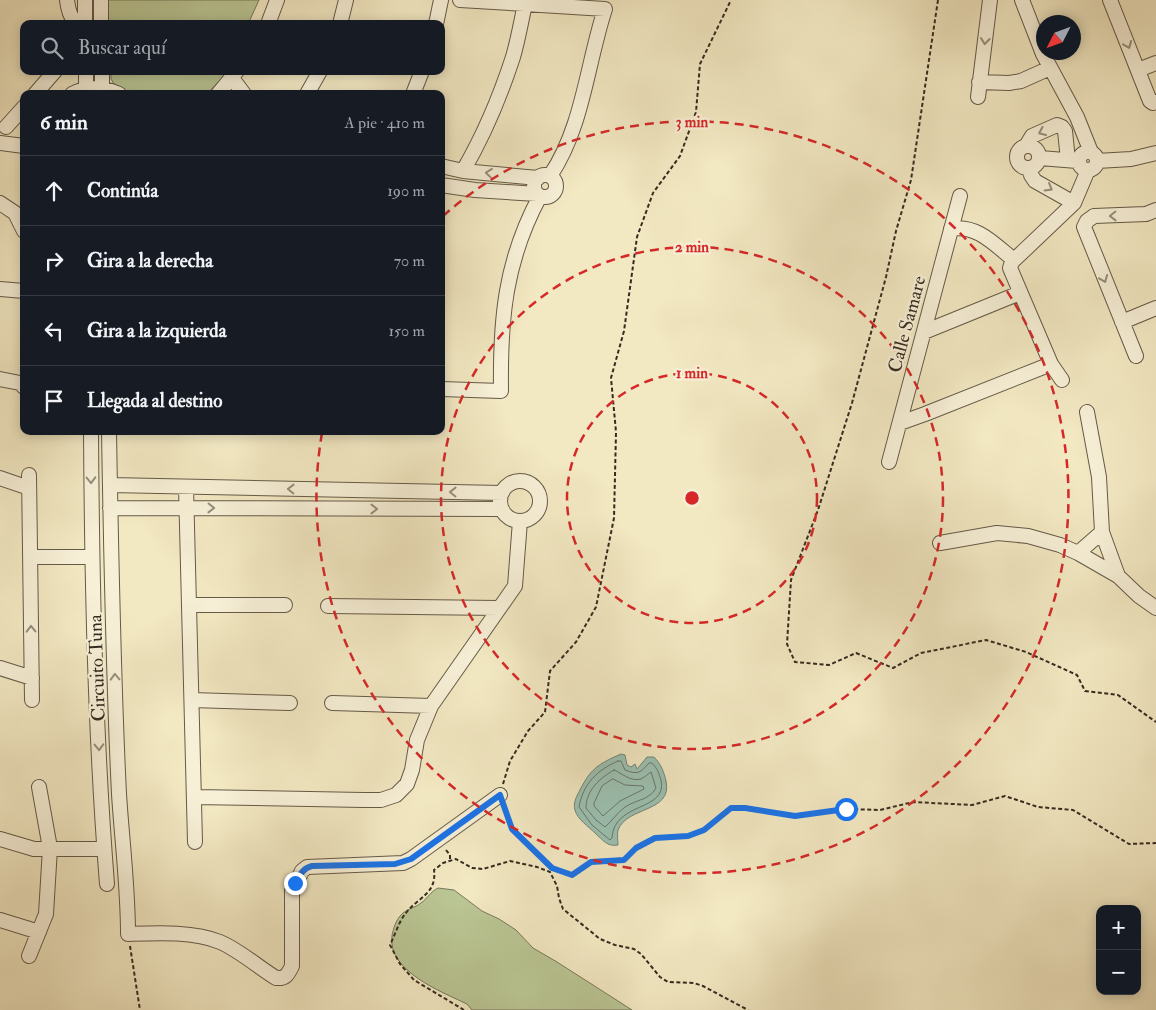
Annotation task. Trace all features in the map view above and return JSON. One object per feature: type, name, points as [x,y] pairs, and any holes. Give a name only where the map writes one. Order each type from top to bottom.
[{"type":"street","points":[[67,0],[68,9],[73,20]]},
{"type":"street","points":[[85,0],[85,20]]},
{"type":"street","points":[[101,0],[101,20]]},
{"type":"street","points":[[270,20],[277,0]]},
{"type":"street","points":[[341,20],[346,0]]},
{"type":"street","points":[[437,20],[441,0]]},
{"type":"street","points":[[460,0],[605,9],[580,105],[566,145],[558,165],[534,187],[539,195]]},
{"type":"street","points":[[978,97],[990,0]]},
{"type":"street","points":[[1022,0],[1043,54],[1077,117],[1084,161],[1074,203],[1014,260],[1010,268],[1051,364],[1062,380]]},
{"type":"street","points":[[1110,0],[1150,101],[1156,102]]},
{"type":"street","points":[[463,171],[490,119],[499,97],[513,55],[525,4]]},
{"type":"street","points":[[1138,70],[1156,63]]},
{"type":"street","points":[[980,82],[1009,84],[1021,81],[1050,68]]},
{"type":"street","points":[[38,90],[52,75]]},
{"type":"street","points":[[86,75],[86,88]]},
{"type":"street","points":[[102,75],[102,88]]},
{"type":"street","points":[[221,90],[234,75],[242,90]]},
{"type":"street","points":[[309,90],[318,75]]},
{"type":"street","points":[[415,90],[420,75]]},
{"type":"street","points":[[81,90],[86,88],[108,90]]},
{"type":"street","points":[[3,127],[20,111]]},
{"type":"street","points":[[1026,146],[1037,150],[1040,158],[1037,165],[1030,169],[1022,167],[1017,161],[1017,153],[1026,146],[1032,136],[1057,125],[1065,131],[1084,161]]},
{"type":"street","points":[[3,127],[20,127]]},
{"type":"street","points":[[0,144],[20,146]]},
{"type":"street","points":[[1040,158],[1084,161],[1131,159],[1156,153]]},
{"type":"street","points":[[445,167],[463,171],[544,177],[553,179],[556,186],[554,193],[548,197],[475,190],[445,184]]},
{"type":"street","points":[[1030,169],[1031,175],[1036,181],[1074,203]]},
{"type":"street","points":[[445,389],[501,391],[500,341],[506,289],[516,251],[539,195]]},
{"type":"street","name":"Calle Samare","points":[[889,462],[960,196]]},
{"type":"street","points":[[0,203],[14,212],[20,223]]},
{"type":"street","points":[[1136,356],[1084,227],[1087,221],[1094,216],[1136,215],[1156,210]]},
{"type":"street","points":[[951,229],[961,227],[977,231],[1014,260]]},
{"type":"street","points":[[0,289],[20,291]]},
{"type":"street","points":[[924,332],[1020,293]]},
{"type":"street","points":[[1122,322],[1156,308]]},
{"type":"street","points":[[900,423],[1051,364]]},
{"type":"street","points":[[0,379],[20,382]]},
{"type":"street","points":[[1087,412],[1099,477],[1102,532],[1118,576]]},
{"type":"street","name":"Circuito Tuna","points":[[91,435],[92,557],[101,796],[107,884]]},
{"type":"street","name":"Circuito Tuna","points":[[110,435],[110,508],[119,795],[128,903],[128,934]]},
{"type":"street","points":[[0,478],[29,481],[32,700]]},
{"type":"street","points":[[520,481],[530,485],[538,493],[539,504],[535,514],[526,520],[520,521],[509,518],[502,509],[500,498],[502,493],[509,485],[520,481]]},
{"type":"street","points":[[110,485],[502,493]]},
{"type":"street","points":[[148,486],[148,508]]},
{"type":"street","points":[[186,487],[195,842]]},
{"type":"street","points":[[324,509],[325,489]]},
{"type":"street","points":[[110,508],[502,509]]},
{"type":"street","points":[[194,797],[382,800],[396,795],[407,784],[412,770],[416,740],[431,706],[515,586],[520,521]]},
{"type":"street","points":[[1078,553],[1102,532]]},
{"type":"street","points":[[940,543],[996,533],[1028,536],[1060,545],[1118,576],[1139,596],[1156,608]]},
{"type":"street","points":[[30,557],[92,557]]},
{"type":"street","points":[[190,605],[285,605]]},
{"type":"street","points":[[328,606],[499,608]]},
{"type":"street","points":[[0,668],[32,678]]},
{"type":"street","points":[[192,700],[290,703]]},
{"type":"street","points":[[332,703],[431,706]]},
{"type":"street","points":[[29,956],[46,914],[50,848],[39,787]]},
{"type":"street","points":[[101,796],[119,795]]},
{"type":"street","points":[[128,934],[169,933],[212,939],[222,943],[276,978],[282,978],[288,975],[292,966],[292,891],[302,871],[312,866],[403,863],[500,795]]},
{"type":"street","points":[[0,839],[34,849],[104,848]]},
{"type":"street","points":[[0,920],[39,932]]},
{"type":"path","points":[[731,0],[700,64],[696,112],[680,156],[653,193],[637,237],[624,331],[611,378],[616,432],[614,518],[596,607],[576,642],[550,671],[545,712],[528,732],[510,761],[500,795],[512,829],[552,868],[572,875],[591,862],[624,860],[636,848],[655,838],[688,836],[704,830],[731,808],[745,808],[795,816],[846,809],[880,810],[913,802],[972,805],[1005,796],[1038,808],[1073,810],[1129,844],[1156,843]]},
{"type":"path","points":[[938,0],[911,180],[852,403],[818,510],[790,580],[787,644],[795,662],[829,665],[856,654],[893,668],[921,653],[986,640],[1026,652],[1077,675],[1085,691],[1118,695],[1156,722]]},
{"type":"path","points":[[464,1010],[414,980],[400,964],[390,945],[406,913],[426,896],[435,879],[434,870],[442,863],[456,859],[477,869],[510,861],[550,872],[557,886],[563,909],[600,939],[634,949],[641,954],[660,977],[668,982],[694,983],[703,986],[748,1010]]},
{"type":"path","points":[[550,872],[552,868]]},
{"type":"path","points":[[128,934],[140,1010]]},
{"type":"green space","points":[[107,0],[259,0],[250,20],[107,20]]},
{"type":"green space","points":[[111,75],[225,75],[211,90],[123,90],[114,84]]},
{"type":"green space","points":[[438,888],[454,890],[482,911],[516,930],[533,948],[632,1010],[472,1010],[467,1004],[418,979],[398,960],[393,948],[392,933],[396,922],[405,911],[421,903]]},
{"type":"water","points":[[621,754],[625,755],[627,765],[631,767],[635,764],[637,769],[647,757],[654,757],[659,762],[663,771],[666,791],[663,799],[623,822],[618,830],[618,845],[611,845],[605,842],[578,817],[574,805],[583,784],[591,773],[601,764]]},
{"type":"route","points":[[295,883],[302,871],[312,866],[403,863],[500,795],[512,829],[552,868],[572,875],[591,862],[624,860],[636,848],[655,838],[688,836],[704,830],[731,808],[745,808],[795,816],[846,809]]}]
